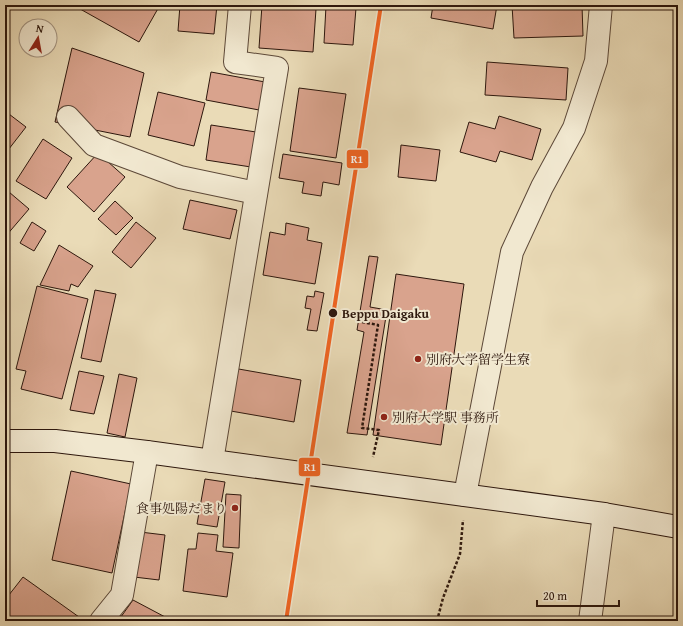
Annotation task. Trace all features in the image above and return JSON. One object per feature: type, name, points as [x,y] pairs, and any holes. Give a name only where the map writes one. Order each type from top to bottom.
[{"type":"street","points":[[212,461],[277,68],[235,62],[240,5]]},
{"type":"street","points":[[465,495],[512,252],[542,187],[574,128],[596,61],[601,5]]},
{"type":"street","points":[[68,117],[94,145],[180,177],[256,193]]},
{"type":"street","points":[[5,441],[55,441],[147,452],[604,514],[678,527]]},
{"type":"street","points":[[101,621],[122,595],[147,452]]},
{"type":"street","points":[[590,621],[604,514]]},
{"type":"path","points":[[362,322],[378,325],[362,428],[379,430],[372,461]]},
{"type":"path","points":[[437,621],[443,598],[460,554],[465,495]]},
{"type":"building","points":[[73,5],[160,5],[139,42]]},
{"type":"building","points":[[180,5],[217,5],[214,34],[178,31]]},
{"type":"building","points":[[262,5],[316,9],[313,52],[259,48]]},
{"type":"building","points":[[433,5],[497,5],[493,29],[431,18]]},
{"type":"building","points":[[512,5],[582,5],[583,36],[514,38]]},
{"type":"building","points":[[326,6],[356,8],[353,45],[324,43]]},
{"type":"building","points":[[72,48],[144,73],[130,137],[55,122]]},
{"type":"building","points":[[487,62],[568,68],[566,100],[485,95]]},
{"type":"building","points":[[211,72],[265,82],[259,110],[206,100]]},
{"type":"building","points":[[299,88],[346,94],[336,158],[290,151]]},
{"type":"building","points":[[158,92],[205,103],[194,146],[148,135]]},
{"type":"building","points":[[5,111],[26,127],[5,154]]},
{"type":"building","points":[[499,116],[541,129],[532,160],[500,151],[496,162],[460,152],[469,122],[495,129]]},
{"type":"building","points":[[211,125],[256,132],[251,167],[206,160]]},
{"type":"building","points":[[43,139],[72,158],[46,199],[16,181]]},
{"type":"building","points":[[401,145],[440,150],[436,181],[398,177]]},
{"type":"building","points":[[98,153],[125,177],[94,212],[67,187]]},
{"type":"building","points":[[283,154],[342,163],[339,185],[323,182],[321,196],[302,193],[304,182],[279,178]]},
{"type":"building","points":[[9,192],[29,209],[5,237],[5,196]]},
{"type":"building","points":[[190,200],[237,210],[230,239],[183,229]]},
{"type":"building","points":[[115,201],[133,218],[116,235],[98,219]]},
{"type":"building","points":[[32,222],[46,231],[34,251],[20,243]]},
{"type":"building","points":[[136,222],[156,238],[131,268],[112,252]]},
{"type":"building","points":[[286,223],[309,228],[307,240],[322,243],[315,284],[263,275],[270,232],[285,235]]},
{"type":"building","points":[[59,245],[93,266],[78,287],[71,284],[69,291],[40,285]]},
{"type":"building","points":[[369,256],[378,257],[370,307],[387,310],[367,435],[347,433],[364,332],[357,330]]},
{"type":"building","name":"別府大学留学生寮","points":[[396,274],[464,284],[441,445],[373,435]]},
{"type":"building","points":[[37,286],[88,299],[62,399],[21,389],[26,371],[16,369]]},
{"type":"building","points":[[95,290],[116,294],[101,362],[81,358]]},
{"type":"building","points":[[315,291],[324,293],[317,331],[307,330],[311,309],[305,308],[307,296],[314,297]]},
{"type":"building","points":[[233,368],[301,380],[294,422],[225,410]]},
{"type":"building","points":[[79,371],[104,376],[94,414],[70,410]]},
{"type":"building","points":[[119,374],[137,378],[125,437],[107,433]]},
{"type":"building","points":[[71,471],[131,484],[112,573],[52,560]]},
{"type":"building","points":[[205,479],[225,482],[217,527],[197,524]]},
{"type":"building","points":[[226,494],[241,495],[239,548],[223,547]]},
{"type":"building","points":[[140,532],[165,535],[159,580],[134,577]]},
{"type":"building","points":[[198,533],[218,535],[216,551],[233,553],[227,597],[183,591],[188,549],[196,549]]},
{"type":"building","points":[[23,577],[79,617],[75,621],[14,621],[5,614],[5,600]]},
{"type":"building","points":[[133,600],[167,618],[165,621],[118,621]]},
{"type":"transit line","name":"R1","points":[[286,621],[381,5]]},
{"type":"place","name":"Beppu Daigaku","points":[[333,313]]},
{"type":"place","name":"別府大学留学生寮","points":[[418,359]]},
{"type":"place","name":"別府大学駅 事務所","points":[[384,417]]},
{"type":"place","name":"食事処陽だまり","points":[[235,508]]}]
